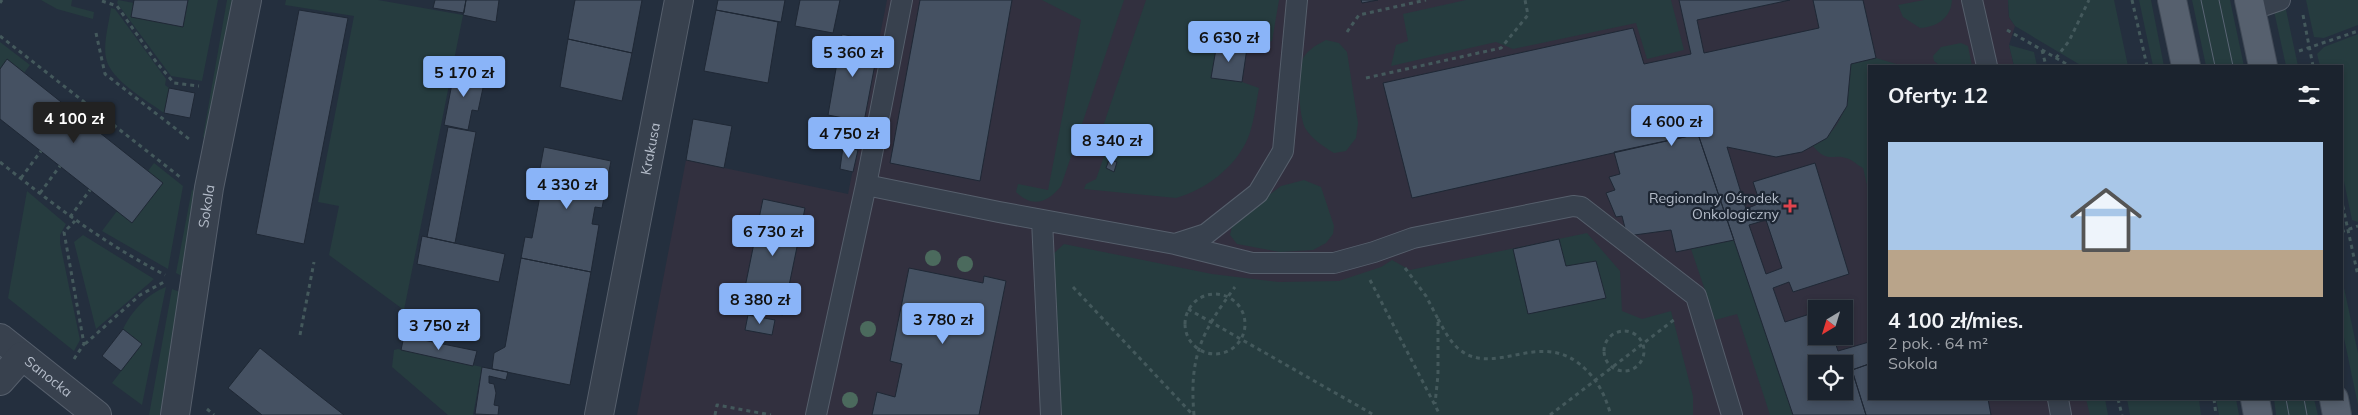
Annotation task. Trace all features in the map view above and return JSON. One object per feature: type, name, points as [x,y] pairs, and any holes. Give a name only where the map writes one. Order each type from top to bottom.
[{"type":"main road","points":[[2172,0],[2186,65]]},
{"type":"main road","points":[[2250,5],[2263,65]]},
{"type":"main road","points":[[2255,400],[2258,415]]},
{"type":"main road","points":[[2334,400],[2337,415]]},
{"type":"street","name":"Sokola","points":[[175,415],[209,188],[247,0]]},
{"type":"street","name":"Krakusa","points":[[599,415],[679,0]]},
{"type":"street","name":"Sanocka","points":[[0,338],[97,415]]},
{"type":"street","points":[[0,381],[22,356]]},
{"type":"lane","points":[[816,415],[866,185],[902,0]]},
{"type":"lane","points":[[1175,244],[1206,234],[1258,193],[1283,151],[1297,0]]},
{"type":"lane","points":[[2250,5],[2280,0]]},
{"type":"lane","points":[[1972,4],[1987,65]]},
{"type":"lane","points":[[866,185],[1175,244],[1252,263],[1334,263],[1413,238],[1573,206],[1581,207],[1696,296],[1732,415]]},
{"type":"lane","points":[[1042,220],[1051,415]]},
{"type":"lane","points":[[2058,400],[2061,415]]},
{"type":"path","points":[[1347,32],[1359,15],[1426,0]]},
{"type":"path","points":[[1366,78],[1502,48],[1528,15],[1525,0]]},
{"type":"path","points":[[2056,58],[2068,41],[2089,0]]},
{"type":"path","points":[[2132,0],[2147,65]]},
{"type":"path","points":[[102,1],[117,6],[157,64],[174,83],[207,87]]},
{"type":"path","points":[[1972,4],[2013,34],[2068,65]]},
{"type":"path","points":[[2301,7],[2313,65]]},
{"type":"path","points":[[2299,51],[2358,30]]},
{"type":"path","points":[[96,33],[105,74],[189,140]]},
{"type":"path","points":[[0,36],[182,179]]},
{"type":"path","points":[[2042,49],[2046,65]]},
{"type":"path","points":[[21,178],[41,151]]},
{"type":"path","points":[[0,162],[75,221],[124,254],[171,278],[140,295],[84,344],[73,360]]},
{"type":"path","points":[[40,193],[60,166]]},
{"type":"path","points":[[70,217],[90,190]]},
{"type":"path","points":[[2343,207],[2358,276]]},
{"type":"path","points":[[75,221],[64,232],[84,344]]},
{"type":"path","points":[[2343,231],[2358,226]]},
{"type":"path","points":[[1388,247],[1426,296],[1448,337],[1461,350],[1480,358],[1502,358],[1547,350],[1567,355],[1589,371],[1596,380],[1602,389],[1610,412],[1609,415]]},
{"type":"path","points":[[1357,256],[1440,415]]},
{"type":"path","points":[[300,335],[314,262]]},
{"type":"path","points":[[1194,415],[1192,391],[1195,359],[1210,321],[1252,263]]},
{"type":"path","points":[[1044,264],[1056,269],[1194,415]]},
{"type":"path","points":[[1220,294],[1228,296],[1242,311],[1245,320],[1241,338],[1235,346],[1218,354],[1209,354],[1199,350],[1187,337],[1184,328],[1188,309],[1202,296],[1220,294]]},
{"type":"path","points":[[1550,415],[1699,301]]},
{"type":"path","points":[[1188,309],[1374,415]]},
{"type":"path","points":[[1435,405],[1438,375],[1438,319]]},
{"type":"path","points":[[1621,331],[1634,333],[1643,343],[1644,356],[1637,367],[1624,371],[1612,368],[1607,363],[1604,350],[1609,338],[1621,331]]},
{"type":"path","points":[[2118,400],[2122,415]]},
{"type":"path","points":[[2214,400],[2216,415]]},
{"type":"path","points":[[715,415],[717,405],[771,415]]},
{"type":"path","points":[[206,408],[214,415]]},
{"type":"shaded area","points":[[887,0],[2008,0],[2009,17],[2015,26],[2009,45],[2014,65],[1868,65],[1868,400],[2087,400],[2091,415],[637,415],[686,160],[848,194]]},
{"type":"green space","points":[[41,0],[72,0],[71,6],[94,12],[93,19],[57,9]]},
{"type":"green space","points":[[118,0],[134,3],[131,17],[183,27],[188,0],[218,0],[202,81],[171,76],[117,3]]},
{"type":"green space","points":[[227,0],[238,0],[212,141],[203,137]]},
{"type":"green space","points":[[286,0],[378,0],[463,15],[404,310],[329,255],[339,206],[318,202],[354,16],[285,5]]},
{"type":"green space","points":[[1042,0],[1124,0],[1061,186],[1045,200],[1034,202],[1016,192],[1018,184],[1048,190],[1081,20]]},
{"type":"green space","points":[[1146,0],[1279,0],[1272,41],[1247,48],[1217,44],[1211,78],[1242,82],[1259,88],[1252,126],[1243,149],[1228,168],[1218,176],[1198,189],[1176,198],[1084,189],[1086,184],[1096,179],[1105,154],[1099,138]]},
{"type":"green space","points":[[1466,0],[1671,0],[1684,50],[1647,59],[1636,23],[1513,49],[1496,42],[1391,66],[1396,45],[1408,41],[1403,14]]},
{"type":"green space","points":[[1924,0],[1952,0],[1946,17],[1932,26],[1920,28],[1903,17],[1898,5]]},
{"type":"green space","points":[[2008,0],[2114,0],[2128,65],[2080,65],[2015,26],[2009,17]]},
{"type":"green space","points":[[2139,0],[2151,0],[2164,65],[2153,65]]},
{"type":"green space","points":[[2192,0],[2230,0],[2244,65],[2206,65]]},
{"type":"green space","points":[[2306,0],[2358,0],[2358,25],[2324,38],[2314,37]]},
{"type":"green space","points":[[2285,5],[2298,65],[2286,65],[2274,11]]},
{"type":"green space","points":[[111,8],[115,9],[166,79],[165,85],[169,88],[164,113],[130,89],[114,74],[109,66],[105,46]]},
{"type":"green space","points":[[2358,34],[2358,222],[2352,220],[2343,177],[2343,65],[2320,65],[2317,54],[2324,47]]},
{"type":"green space","points":[[1326,40],[1339,43],[1347,52],[1358,123],[1356,138],[1346,151],[1334,153],[1315,139],[1305,128],[1299,95],[1301,63],[1311,49]]},
{"type":"green space","points":[[0,42],[30,65],[24,73],[7,60],[0,69]]},
{"type":"green space","points":[[1961,43],[1968,46],[1972,65],[1939,65],[1934,61],[1933,56],[1941,47]]},
{"type":"green space","points":[[2009,45],[2034,52],[2037,65],[2014,65]]},
{"type":"green space","points":[[1876,58],[1900,65],[1868,65],[1868,189],[1863,168],[1843,157],[1827,157],[1818,152],[1813,146],[1833,130],[1844,111],[1849,88],[1851,64]]},
{"type":"green space","points":[[154,163],[183,186],[168,269],[102,231],[117,211],[132,222],[163,183],[148,171]]},
{"type":"green space","points":[[1304,180],[1321,187],[1334,226],[1333,234],[1326,243],[1313,250],[1280,252],[1237,244],[1230,235],[1233,222],[1281,186]]},
{"type":"green space","points":[[192,189],[201,201],[186,278],[176,273]]},
{"type":"green space","points":[[27,191],[66,224],[60,235],[60,243],[80,340],[74,351],[8,298]]},
{"type":"green space","points":[[1587,233],[1620,271],[1622,311],[1642,319],[1671,311],[1693,396],[1693,415],[1058,415],[1053,254],[1064,244],[1212,274],[1279,282],[1339,281],[1381,267],[1392,260],[1410,270]]},
{"type":"green space","points":[[83,235],[154,279],[96,329],[74,242]]},
{"type":"green space","points":[[1734,240],[1793,415],[1770,415],[1737,314],[1715,320],[1691,249]]},
{"type":"green space","points":[[2343,283],[2358,353],[2358,405],[2343,334]]},
{"type":"green space","points":[[166,287],[142,405],[112,383],[142,344],[123,329],[146,299]]},
{"type":"green space","points":[[172,289],[185,294],[160,415],[149,415]]},
{"type":"green space","points":[[398,349],[482,367],[473,415],[448,415],[392,367],[394,350]]},
{"type":"green space","points":[[2086,400],[2105,400],[2108,415],[2090,415]]},
{"type":"green space","points":[[2127,400],[2199,400],[2201,415],[2130,415]]},
{"type":"green space","points":[[2216,400],[2236,400],[2239,415],[2219,415]]},
{"type":"green space","points":[[2274,400],[2314,400],[2318,415],[2276,415]]},
{"type":"building","points":[[134,0],[188,0],[183,27],[131,17]]},
{"type":"building","points":[[435,0],[466,0],[464,13],[433,8]]},
{"type":"building","points":[[466,0],[499,0],[496,22],[463,15]]},
{"type":"building","points":[[575,0],[642,0],[632,53],[568,39]]},
{"type":"building","points":[[718,0],[785,0],[781,22],[716,10]]},
{"type":"building","points":[[800,0],[840,0],[833,33],[795,26]]},
{"type":"building","points":[[920,0],[1012,0],[980,181],[890,163]]},
{"type":"building","points":[[1361,0],[1378,0],[1362,3]]},
{"type":"building","name":"Regionalny Ośrodek Onkologiczny","points":[[1679,0],[1790,0],[1697,20],[1704,53],[1819,28],[1813,0],[1863,0],[1876,58],[1851,64],[1847,106],[1827,138],[1802,152],[1776,157],[1727,147],[1746,209],[1760,203],[1753,182],[1815,163],[1849,274],[1793,292],[1789,282],[1773,288],[1785,322],[1808,315],[1808,345],[1836,345],[1838,351],[1868,342],[1868,364],[1853,370],[1853,355],[1808,355],[1808,400],[1853,400],[1853,373],[1866,415],[1793,415],[1698,134],[1412,198],[1383,83],[1633,28],[1644,64],[1691,54]],"holes":[[[1766,220],[1782,268],[1766,274],[1749,225]]]},
{"type":"building","points":[[299,10],[348,18],[304,244],[256,234]]},
{"type":"building","points":[[716,10],[778,22],[768,83],[704,71]]},
{"type":"building","points":[[842,34],[879,43],[864,122],[828,115]]},
{"type":"building","points":[[568,39],[632,53],[622,101],[560,87]]},
{"type":"building","points":[[1217,43],[1247,48],[1242,82],[1211,78]]},
{"type":"building","points":[[7,59],[163,183],[132,223],[0,119],[0,69]]},
{"type":"building","points":[[455,68],[486,74],[478,111],[472,110],[468,130],[444,125]]},
{"type":"building","points":[[169,88],[195,93],[190,118],[164,113]]},
{"type":"building","points":[[693,119],[732,126],[724,168],[686,160]]},
{"type":"building","points":[[448,127],[476,132],[455,243],[427,237]]},
{"type":"building","points":[[1698,134],[1734,240],[1676,252],[1671,230],[1627,236],[1622,216],[1616,217],[1606,193],[1615,190],[1609,177],[1620,174],[1614,152]]},
{"type":"building","points":[[544,147],[611,161],[602,208],[595,207],[592,224],[599,225],[591,272],[521,258],[525,237],[532,238],[540,196],[535,195]]},
{"type":"building","points":[[843,147],[858,150],[853,172],[840,169]]},
{"type":"building","points":[[1109,160],[1117,162],[1114,172],[1106,168]]},
{"type":"building","points":[[763,199],[805,208],[783,315],[741,307]]},
{"type":"building","points":[[422,236],[505,254],[499,282],[417,264]]},
{"type":"building","points":[[1559,239],[1566,266],[1596,261],[1606,298],[1528,314],[1513,249]]},
{"type":"building","points":[[521,258],[591,272],[570,385],[492,369],[494,353],[505,347]]},
{"type":"building","points":[[909,268],[983,283],[984,276],[1006,281],[979,415],[872,415],[877,392],[895,397],[902,364],[890,361]]},
{"type":"building","points":[[748,315],[775,320],[772,335],[745,330]]},
{"type":"building","points":[[123,329],[142,344],[121,371],[102,356]]},
{"type":"building","points":[[404,336],[477,351],[473,366],[401,350]]},
{"type":"building","points":[[260,348],[344,415],[262,415],[228,388]]},
{"type":"building","points":[[1868,364],[1868,400],[1988,400],[1991,415],[1866,415],[1853,370]]},
{"type":"building","points":[[482,367],[508,372],[506,380],[489,376],[489,383],[494,384],[496,393],[494,405],[499,406],[498,415],[475,414]]},
{"type":"tram line","points":[[2201,0],[2215,65]]},
{"type":"tram line","points":[[2219,0],[2233,65]]},
{"type":"tram line","points":[[2286,400],[2289,415]]},
{"type":"tram line","points":[[2304,400],[2307,415]]},
{"type":"place","name":"Regionalny Ośrodek Onkologiczny","points":[[1790,206]]}]
